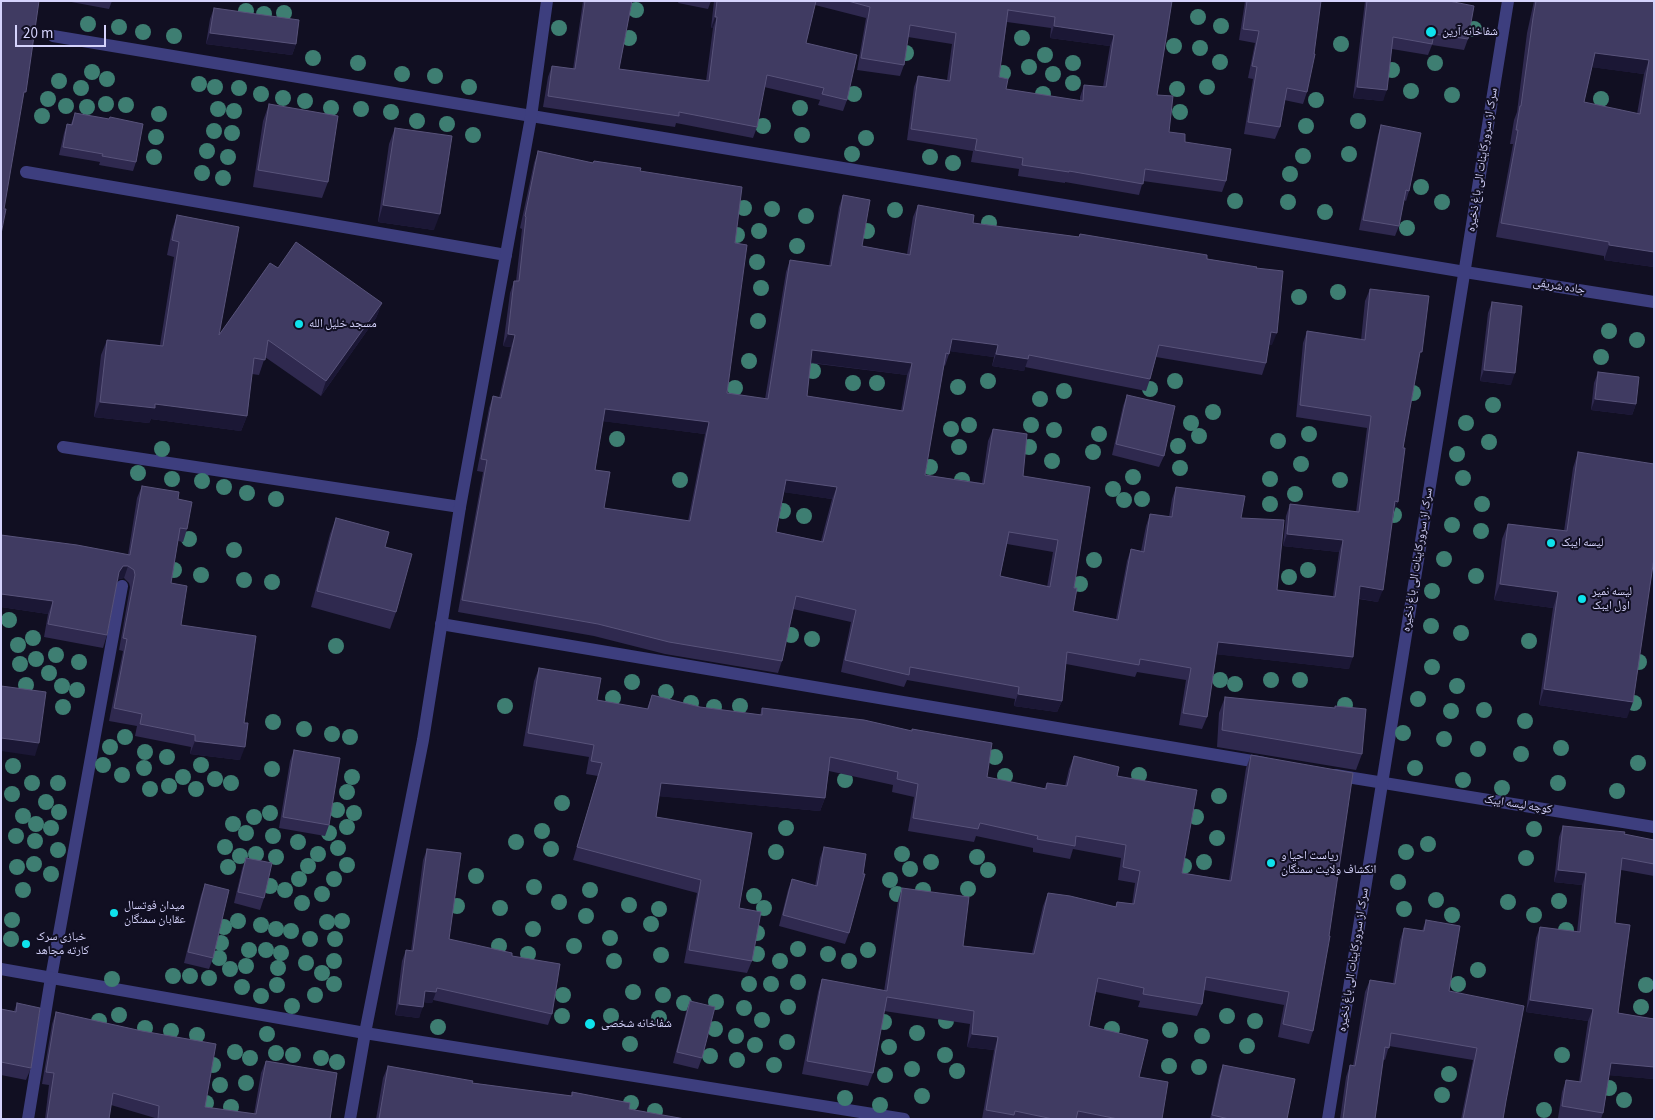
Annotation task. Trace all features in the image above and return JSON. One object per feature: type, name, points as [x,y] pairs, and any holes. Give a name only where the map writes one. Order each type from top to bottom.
[{"type":"street","points":[[350,1119],[422,740],[460,507],[531,117],[547,1]]},
{"type":"street","name":"سرک از سرورکاینات الی باغ ذخیره","points":[[1328,1119],[1508,1]]},
{"type":"street","name":"جاده شریفی","points":[[53,36],[531,117],[1654,302]]},
{"type":"street","points":[[26,172],[506,255]]},
{"type":"street","points":[[63,447],[460,507]]},
{"type":"street","points":[[28,1119],[51,978],[122,586]]},
{"type":"street","points":[[441,624],[1274,765]]},
{"type":"street","name":"کوچه لیسه ایبک","points":[[1324,773],[1654,827]]},
{"type":"street","points":[[1,969],[365,1033],[904,1119]]},
{"type":"building","points":[[1,1],[39,1],[26,92],[24,92],[1,234]]},
{"type":"building","points":[[585,1],[632,1],[619,69],[709,81],[717,17],[715,17],[717,1],[816,1],[806,43],[857,55],[847,100],[822,94],[824,88],[767,75],[757,127],[679,112],[679,116],[548,96],[552,66],[575,69]]},
{"type":"building","points":[[848,1],[1172,1],[1157,95],[1173,96],[1169,132],[1185,134],[1185,142],[1231,149],[1226,181],[1145,169],[1143,184],[1022,165],[1023,158],[975,150],[977,139],[911,129],[918,76],[950,81],[956,33],[910,25],[904,65],[861,58],[870,7]],"holes":[[[1008,10],[1055,17],[1054,26],[1114,35],[1106,87],[1084,85],[1083,101],[1006,89],[1008,79],[999,77]]]},
{"type":"building","points":[[1247,1],[1321,1],[1315,54],[1307,92],[1287,88],[1280,127],[1248,122],[1257,67],[1252,66],[1259,31],[1243,29]]},
{"type":"building","points":[[1367,1],[1449,1],[1474,6],[1468,39],[1434,34],[1432,44],[1393,37],[1387,90],[1357,87]]},
{"type":"building","points":[[1536,1],[1654,1],[1654,252],[1609,245],[1609,242],[1501,223],[1518,130],[1516,130]],"holes":[[[1595,53],[1649,60],[1640,114],[1584,102]]]},
{"type":"building","points":[[214,8],[299,20],[296,44],[210,33]]},
{"type":"building","points":[[269,104],[338,116],[328,182],[258,170]]},
{"type":"building","points":[[75,113],[109,119],[110,117],[143,124],[136,162],[63,147],[67,124],[72,125]]},
{"type":"building","points":[[1381,125],[1421,133],[1409,191],[1406,190],[1399,226],[1363,220]]},
{"type":"building","points":[[395,128],[452,136],[440,214],[383,205]]},
{"type":"building","points":[[538,151],[593,163],[594,161],[641,168],[640,171],[742,187],[735,243],[747,245],[727,393],[768,399],[790,260],[831,266],[843,195],[870,200],[862,246],[910,255],[918,205],[974,215],[973,223],[1079,237],[1080,234],[1207,255],[1207,259],[1283,271],[1277,333],[1271,332],[1266,363],[1159,345],[1150,379],[1029,355],[1028,359],[996,354],[998,345],[952,339],[949,354],[946,353],[925,475],[984,484],[993,429],[1027,434],[1023,476],[1090,487],[1074,588],[1077,588],[1073,611],[1118,620],[1131,549],[1144,552],[1150,514],[1172,517],[1176,487],[1245,496],[1241,518],[1284,520],[1277,590],[1335,597],[1343,540],[1287,534],[1290,504],[1359,512],[1371,416],[1300,405],[1307,331],[1365,340],[1370,289],[1429,296],[1422,352],[1420,352],[1403,448],[1405,448],[1398,502],[1395,501],[1383,590],[1360,586],[1353,657],[1218,642],[1207,717],[1183,713],[1191,668],[1140,659],[1139,665],[1067,652],[1062,701],[1018,694],[1019,687],[910,667],[909,675],[845,660],[856,610],[796,596],[782,661],[669,642],[598,624],[462,600],[487,460],[481,459],[493,396],[501,398],[515,335],[508,334],[514,281],[519,281],[525,216]],"holes":[[[812,350],[912,363],[903,411],[807,396]],[[605,409],[709,422],[690,521],[604,508],[610,472],[595,470]],[[786,480],[837,487],[823,542],[776,532]],[[1009,532],[1058,540],[1050,587],[1000,576]]]},
{"type":"building","points":[[177,215],[239,227],[219,335],[270,263],[278,268],[296,242],[382,303],[326,381],[268,340],[265,360],[254,358],[247,416],[155,404],[155,408],[100,402],[107,340],[163,346],[179,242],[172,240]]},
{"type":"building","points":[[1492,302],[1522,306],[1515,373],[1484,370]]},
{"type":"building","points":[[1598,372],[1639,377],[1636,404],[1595,399]]},
{"type":"building","points":[[1127,395],[1175,406],[1164,456],[1116,444]]},
{"type":"building","points":[[1578,452],[1654,464],[1654,558],[1633,702],[1544,689],[1558,592],[1500,584],[1508,524],[1567,531]]},
{"type":"building","points":[[142,486],[179,492],[178,499],[192,502],[187,529],[180,528],[171,583],[187,586],[181,625],[256,636],[244,723],[248,723],[245,747],[195,741],[195,735],[140,724],[142,714],[114,708],[127,639],[123,638],[135,575],[134,570],[128,566],[123,566],[119,572],[107,635],[48,624],[53,601],[1,594],[1,535],[77,545],[130,555]]},
{"type":"building","points":[[336,518],[389,532],[385,547],[412,554],[396,612],[317,591]]},
{"type":"building","points":[[539,668],[601,678],[597,700],[648,709],[652,695],[700,707],[762,715],[762,708],[864,720],[912,731],[912,729],[992,743],[987,777],[1046,789],[1047,783],[1067,786],[1074,756],[1119,767],[1117,776],[1197,790],[1182,873],[1231,881],[1251,755],[1353,773],[1330,936],[1313,1031],[1283,1024],[1289,992],[1206,977],[1202,1004],[1143,994],[1144,988],[1098,978],[1089,1026],[1148,1040],[1139,1077],[1168,1082],[1162,1119],[1118,1119],[1078,1111],[1076,1119],[1053,1119],[1015,1111],[1014,1115],[986,1110],[998,1037],[972,1034],[974,1011],[887,997],[873,1073],[807,1061],[822,979],[887,991],[902,888],[969,897],[963,946],[1034,954],[1048,893],[1116,907],[1117,902],[1134,904],[1140,871],[1123,867],[1126,845],[1076,836],[1075,846],[1037,839],[1038,836],[980,823],[978,829],[913,818],[918,784],[897,779],[898,772],[830,757],[825,798],[661,783],[656,817],[752,833],[739,908],[761,912],[752,961],[689,950],[701,880],[577,847],[602,763],[591,761],[594,745],[528,733]]},
{"type":"building","points":[[1,686],[46,692],[39,743],[1,738]]},
{"type":"building","points":[[1225,697],[1335,708],[1335,706],[1366,709],[1362,754],[1222,730]]},
{"type":"building","points":[[294,750],[340,758],[329,825],[283,817]]},
{"type":"building","points":[[1563,826],[1625,832],[1624,834],[1654,840],[1654,864],[1622,858],[1615,923],[1630,925],[1618,1013],[1654,1019],[1654,1067],[1611,1063],[1603,1113],[1562,1106],[1566,1080],[1581,1082],[1593,1009],[1530,1000],[1540,927],[1580,932],[1586,873],[1558,870]]},
{"type":"building","points":[[824,847],[866,854],[863,874],[865,874],[849,933],[783,915],[792,879],[817,886]]},
{"type":"building","points":[[427,849],[461,853],[449,939],[512,953],[512,956],[560,964],[552,1014],[437,988],[436,992],[425,991],[423,1007],[399,1004],[406,950],[413,951]]},
{"type":"building","points":[[246,858],[272,863],[264,898],[238,892]]},
{"type":"building","points":[[205,884],[229,890],[213,958],[188,952]]},
{"type":"building","points":[[1426,920],[1460,926],[1449,991],[1524,1006],[1503,1119],[1463,1119],[1477,1048],[1391,1033],[1389,1048],[1385,1047],[1375,1119],[1343,1119],[1350,1065],[1355,1066],[1370,980],[1395,984],[1404,928],[1424,931]]},
{"type":"building","points":[[690,1001],[715,1007],[702,1058],[677,1052]]},
{"type":"building","points":[[17,1003],[40,1008],[31,1068],[1,1062],[1,1009],[16,1012]]},
{"type":"building","points":[[56,1012],[142,1031],[216,1044],[205,1107],[256,1114],[266,1061],[337,1073],[330,1119],[158,1119],[159,1106],[113,1093],[109,1119],[47,1119],[54,1073],[46,1072]]},
{"type":"building","points":[[1223,1065],[1295,1079],[1287,1119],[1229,1119],[1212,1115]]},
{"type":"building","points":[[388,1066],[473,1081],[472,1083],[572,1096],[572,1092],[630,1103],[629,1109],[685,1119],[379,1119]]},
{"type":"place","name":"شفاخانه آرین","points":[[1431,32]]},
{"type":"place","name":"مسجد خلیل الله","points":[[299,324]]},
{"type":"place","name":"لیسه ایبک","points":[[1551,543]]},
{"type":"place","name":"لیسه نمیر اول ایبک","points":[[1582,599]]},
{"type":"place","name":"ریاست احیا و انکشاف ولایت سمنگان","points":[[1271,863]]},
{"type":"place","name":"میدان فوتسال عقابان سمنگان","points":[[114,913]]},
{"type":"place","name":"خبازی سرک کارته مجاهد","points":[[26,944]]},
{"type":"place","name":"شفاخانه شخصی","points":[[590,1024]]}]
